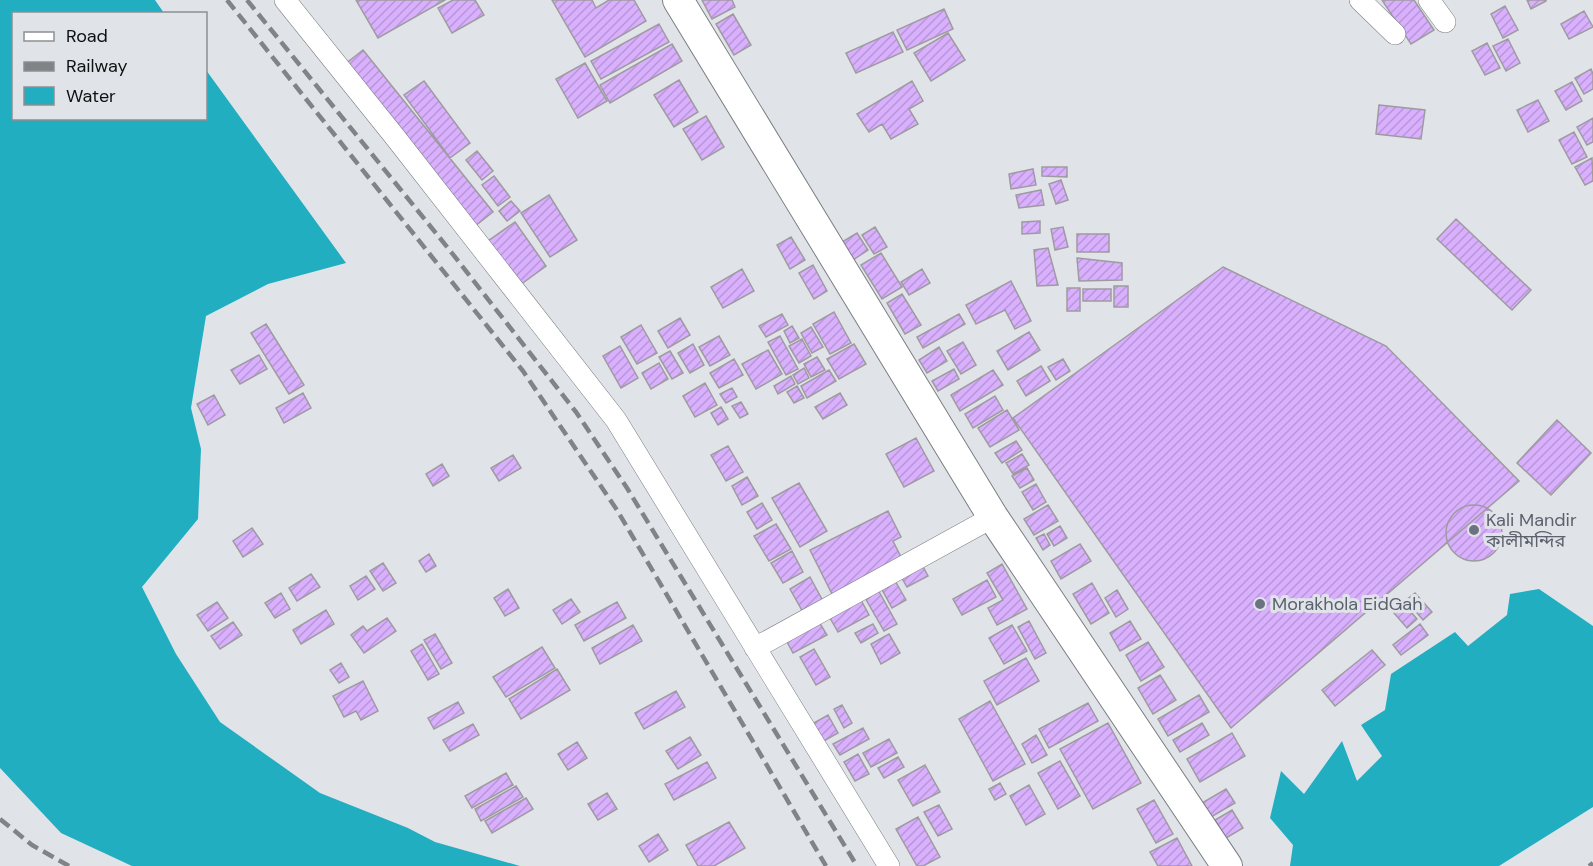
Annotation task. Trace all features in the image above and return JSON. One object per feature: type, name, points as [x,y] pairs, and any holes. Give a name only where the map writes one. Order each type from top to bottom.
[{"type":"main road","points":[[678,0],[993,517],[1227,866]]},
{"type":"street","points":[[285,0],[616,420],[889,866]]},
{"type":"street","points":[[1360,0],[1395,34]]},
{"type":"street","points":[[1429,0],[1445,22]]},
{"type":"street","points":[[755,648],[993,517]]},
{"type":"water","points":[[0,0],[155,0],[163,12],[12,12],[12,120],[207,120],[207,71],[346,263],[268,284],[206,316],[191,408],[201,449],[198,519],[142,587],[176,654],[220,722],[320,793],[408,828],[435,842],[520,866],[132,866],[61,833],[0,768]]},
{"type":"water","points":[[1539,589],[1593,626],[1593,807],[1499,866],[1290,866],[1293,845],[1270,818],[1281,771],[1304,794],[1342,741],[1357,781],[1382,756],[1361,725],[1385,710],[1391,674],[1455,632],[1468,646],[1507,615],[1510,594]]},
{"type":"building","points":[[356,0],[445,0],[378,38]]},
{"type":"building","points":[[453,0],[475,0],[484,15],[452,33],[438,8]]},
{"type":"building","points":[[552,0],[592,0],[596,8],[609,0],[634,0],[646,21],[585,57]]},
{"type":"building","points":[[702,0],[732,0],[735,7],[712,19]]},
{"type":"building","points":[[1382,0],[1414,0],[1434,30],[1411,44]]},
{"type":"building","points":[[1527,0],[1546,0],[1546,1],[1531,9]]},
{"type":"building","points":[[1505,6],[1518,30],[1503,38],[1491,14]]},
{"type":"building","points":[[944,9],[953,29],[907,50],[897,30]]},
{"type":"building","points":[[1584,11],[1593,27],[1569,39],[1561,24]]},
{"type":"building","points":[[733,14],[751,45],[734,55],[716,24]]},
{"type":"building","points":[[659,24],[669,42],[601,79],[591,61]]},
{"type":"building","points":[[893,32],[903,52],[856,73],[846,53]]},
{"type":"building","points":[[948,33],[965,60],[931,81],[914,53]]},
{"type":"building","points":[[1508,39],[1520,63],[1506,71],[1493,46]]},
{"type":"building","points":[[1487,43],[1500,68],[1485,75],[1472,51]]},
{"type":"building","points":[[672,44],[682,61],[610,103],[600,85]]},
{"type":"building","points":[[363,50],[493,212],[470,230],[340,68]]},
{"type":"building","points":[[585,63],[607,101],[578,118],[556,79]]},
{"type":"building","points":[[1591,69],[1593,89],[1584,94],[1575,78]]},
{"type":"building","points":[[679,80],[698,112],[674,127],[654,95]]},
{"type":"building","points":[[424,81],[470,143],[450,158],[404,95]]},
{"type":"building","points":[[912,81],[923,101],[909,109],[918,124],[891,139],[882,124],[869,132],[857,114]]},
{"type":"building","points":[[1572,82],[1582,101],[1566,110],[1555,91]]},
{"type":"building","points":[[1538,100],[1549,121],[1528,132],[1517,110]]},
{"type":"building","points":[[1379,105],[1425,110],[1421,139],[1376,134]]},
{"type":"building","points":[[706,116],[724,147],[702,160],[683,129]]},
{"type":"building","points":[[1593,118],[1593,142],[1587,145],[1577,127]]},
{"type":"building","points":[[1574,132],[1587,157],[1572,164],[1559,140]]},
{"type":"building","points":[[477,151],[493,171],[482,180],[466,160]]},
{"type":"building","points":[[1592,158],[1593,181],[1585,185],[1575,167]]},
{"type":"building","points":[[1042,167],[1067,167],[1067,177],[1042,176]]},
{"type":"building","points":[[1033,169],[1036,185],[1011,189],[1009,174]]},
{"type":"building","points":[[494,176],[510,197],[498,206],[482,185]]},
{"type":"building","points":[[1061,180],[1068,200],[1056,204],[1049,184]]},
{"type":"building","points":[[1041,190],[1044,205],[1019,208],[1016,195]]},
{"type":"building","points":[[549,195],[577,240],[550,257],[521,213]]},
{"type":"building","points":[[511,201],[520,211],[507,221],[499,211]]},
{"type":"building","points":[[1456,219],[1531,290],[1512,310],[1437,239]]},
{"type":"building","points":[[1040,221],[1040,233],[1022,234],[1022,222]]},
{"type":"building","points":[[515,222],[546,266],[520,285],[488,241]]},
{"type":"building","points":[[875,227],[887,247],[874,254],[862,235]]},
{"type":"building","points":[[1063,227],[1068,247],[1055,250],[1051,229]]},
{"type":"building","points":[[857,233],[868,250],[853,260],[842,242]]},
{"type":"building","points":[[1077,234],[1109,234],[1109,252],[1077,252]]},
{"type":"building","points":[[791,237],[805,260],[790,269],[777,245]]},
{"type":"building","points":[[1048,248],[1058,285],[1037,286],[1034,250]]},
{"type":"building","points":[[881,253],[902,287],[882,299],[861,265]]},
{"type":"building","points":[[1077,258],[1122,263],[1122,280],[1079,281]]},
{"type":"building","points":[[813,265],[827,291],[814,299],[799,273]]},
{"type":"building","name":"Morakhola EidGah","points":[[1223,267],[1386,346],[1519,481],[1231,728],[1013,418]]},
{"type":"building","points":[[742,269],[754,291],[723,308],[711,287]]},
{"type":"building","points":[[922,269],[930,283],[909,295],[901,282]]},
{"type":"building","points":[[1011,281],[1031,321],[1015,329],[1005,310],[976,324],[966,305]]},
{"type":"building","points":[[1114,286],[1128,286],[1128,307],[1114,307]]},
{"type":"building","points":[[1067,288],[1080,288],[1080,311],[1067,311]]},
{"type":"building","points":[[1083,289],[1111,289],[1111,301],[1083,301]]},
{"type":"building","points":[[902,294],[921,325],[905,334],[887,303]]},
{"type":"building","points":[[834,312],[851,343],[830,354],[813,324]]},
{"type":"building","points":[[782,314],[788,325],[766,337],[759,326]]},
{"type":"building","points":[[959,314],[965,324],[923,348],[917,337]]},
{"type":"building","points":[[680,318],[690,335],[668,348],[658,331]]},
{"type":"building","points":[[266,324],[304,385],[289,394],[251,333]]},
{"type":"building","points":[[641,325],[657,353],[637,364],[621,337]]},
{"type":"building","points":[[792,326],[799,338],[790,343],[784,331]]},
{"type":"building","points":[[811,327],[823,347],[812,353],[801,333]]},
{"type":"building","points":[[1029,332],[1040,350],[1008,370],[997,351]]},
{"type":"building","points":[[719,336],[730,355],[710,366],[699,347]]},
{"type":"building","points":[[780,336],[798,369],[786,375],[768,342]]},
{"type":"building","points":[[802,339],[811,356],[799,363],[789,346]]},
{"type":"building","points":[[963,342],[976,365],[961,374],[947,351]]},
{"type":"building","points":[[693,344],[704,365],[690,373],[678,353]]},
{"type":"building","points":[[854,344],[866,364],[839,379],[827,359]]},
{"type":"building","points":[[620,346],[638,378],[621,388],[603,356]]},
{"type":"building","points":[[939,347],[947,361],[927,373],[919,360]]},
{"type":"building","points":[[768,350],[782,374],[756,389],[742,364]]},
{"type":"building","points":[[670,351],[683,373],[672,379],[659,357]]},
{"type":"building","points":[[259,355],[267,369],[240,384],[231,370]]},
{"type":"building","points":[[817,357],[825,370],[811,377],[804,364]]},
{"type":"building","points":[[734,359],[743,375],[719,388],[710,373]]},
{"type":"building","points":[[1063,359],[1070,371],[1056,380],[1048,367]]},
{"type":"building","points":[[659,363],[668,379],[651,389],[642,373]]},
{"type":"building","points":[[1041,366],[1050,381],[1026,396],[1017,381]]},
{"type":"building","points":[[804,368],[809,378],[798,384],[793,375]]},
{"type":"building","points":[[954,369],[959,379],[938,391],[932,381]]},
{"type":"building","points":[[829,370],[836,381],[807,398],[801,386]]},
{"type":"building","points":[[993,370],[1003,385],[960,411],[951,395]]},
{"type":"building","points":[[791,376],[795,384],[778,394],[774,386]]},
{"type":"building","points":[[705,383],[717,405],[695,417],[683,396]]},
{"type":"building","points":[[797,386],[804,398],[794,403],[787,392]]},
{"type":"building","points":[[732,388],[737,397],[726,403],[720,394]]},
{"type":"building","points":[[303,393],[311,408],[284,423],[276,408]]},
{"type":"building","points":[[840,393],[847,405],[823,419],[815,407]]},
{"type":"building","points":[[214,395],[225,415],[208,425],[197,404]]},
{"type":"building","points":[[995,396],[1003,410],[973,428],[965,414]]},
{"type":"building","points":[[741,402],[748,414],[740,418],[732,406]]},
{"type":"building","points":[[721,407],[728,419],[718,425],[711,413]]},
{"type":"building","points":[[1007,410],[1019,430],[990,447],[978,428]]},
{"type":"building","points":[[1557,420],[1591,453],[1551,495],[1517,463]]},
{"type":"building","points":[[916,438],[934,471],[904,487],[886,454]]},
{"type":"building","points":[[1016,441],[1022,450],[1002,463],[995,453]]},
{"type":"building","points":[[728,446],[743,472],[726,481],[711,455]]},
{"type":"building","points":[[1022,454],[1029,465],[1013,474],[1006,463]]},
{"type":"building","points":[[513,455],[521,468],[499,481],[491,468]]},
{"type":"building","points":[[442,464],[449,476],[433,486],[426,474]]},
{"type":"building","points":[[1027,468],[1034,480],[1020,488],[1012,476]]},
{"type":"building","points":[[747,477],[758,496],[742,505],[732,486]]},
{"type":"building","points":[[799,483],[827,531],[800,547],[772,498]]},
{"type":"building","points":[[1036,484],[1046,502],[1033,510],[1022,492]]},
{"type":"building","points":[[762,503],[772,520],[757,529],[747,512]]},
{"type":"building","points":[[1048,505],[1058,521],[1034,535],[1024,519]]},
{"type":"building","name":"Kali Mandir কালীমন্দির","points":[[1474,505],[1489,510],[1497,518],[1502,533],[1497,548],[1489,556],[1474,561],[1459,556],[1451,548],[1446,533],[1451,518],[1459,510]]},
{"type":"building","points":[[888,511],[901,537],[893,541],[903,561],[833,596],[810,550]]},
{"type":"building","points":[[776,524],[791,549],[769,561],[754,536]]},
{"type":"building","points":[[1060,526],[1067,538],[1054,546],[1047,534]]},
{"type":"building","points":[[252,528],[263,544],[243,557],[233,541]]},
{"type":"building","points":[[1044,534],[1050,545],[1043,550],[1036,538]]},
{"type":"building","points":[[1080,544],[1091,561],[1061,579],[1051,561]]},
{"type":"building","points":[[792,551],[803,572],[783,583],[771,563]]},
{"type":"building","points":[[429,554],[436,566],[426,572],[419,561]]},
{"type":"building","points":[[920,561],[928,576],[907,587],[899,573]]},
{"type":"building","points":[[383,563],[396,583],[383,591],[370,571]]},
{"type":"building","points":[[1002,564],[1027,609],[997,625],[988,608],[1003,600],[987,573]]},
{"type":"building","points":[[311,574],[320,587],[297,601],[289,588]]},
{"type":"building","points":[[366,576],[375,589],[358,600],[350,586]]},
{"type":"building","points":[[810,577],[824,603],[804,614],[790,589]]},
{"type":"building","points":[[894,579],[906,600],[892,608],[880,586]]},
{"type":"building","points":[[987,580],[996,597],[962,615],[953,599]]},
{"type":"building","points":[[1092,583],[1109,613],[1091,624],[1073,594]]},
{"type":"building","points":[[877,588],[897,624],[884,631],[864,596]]},
{"type":"building","points":[[508,589],[519,608],[505,616],[494,598]]},
{"type":"building","points":[[1117,590],[1128,609],[1116,617],[1105,598]]},
{"type":"building","points":[[281,593],[290,609],[275,618],[265,603]]},
{"type":"building","points":[[1415,593],[1432,612],[1423,620],[1406,600]]},
{"type":"building","points":[[571,599],[580,612],[562,624],[553,610]]},
{"type":"building","points":[[861,600],[869,615],[838,632],[830,618]]},
{"type":"building","points":[[217,602],[228,618],[208,631],[197,615]]},
{"type":"building","points":[[617,602],[626,618],[584,641],[575,625]]},
{"type":"building","points":[[1404,604],[1417,619],[1407,628],[1394,613]]},
{"type":"building","points":[[326,610],[334,624],[301,644],[293,630]]},
{"type":"building","points":[[387,618],[396,631],[364,653],[351,635],[363,626],[367,631]]},
{"type":"building","points":[[1029,621],[1046,653],[1035,659],[1018,627]]},
{"type":"building","points":[[1130,621],[1141,639],[1120,651],[1110,633]]},
{"type":"building","points":[[233,622],[242,635],[220,649],[211,636]]},
{"type":"building","points":[[819,622],[827,635],[793,653],[786,640]]},
{"type":"building","points":[[873,624],[878,633],[861,643],[855,633]]},
{"type":"building","points":[[1420,624],[1428,635],[1401,655],[1393,645]]},
{"type":"building","points":[[633,625],[642,641],[600,664],[592,648]]},
{"type":"building","points":[[1012,625],[1027,651],[1004,664],[989,638]]},
{"type":"building","points":[[435,634],[452,663],[441,669],[424,640]]},
{"type":"building","points":[[889,634],[900,653],[881,664],[871,644]]},
{"type":"building","points":[[1148,642],[1164,667],[1141,681],[1126,655]]},
{"type":"building","points":[[422,644],[439,674],[428,680],[411,651]]},
{"type":"building","points":[[542,647],[555,668],[506,697],[493,677]]},
{"type":"building","points":[[814,649],[830,677],[816,685],[800,657]]},
{"type":"building","points":[[1372,650],[1385,665],[1335,706],[1322,690]]},
{"type":"building","points":[[1026,658],[1039,681],[997,705],[984,681]]},
{"type":"building","points":[[341,663],[349,677],[339,683],[330,670]]},
{"type":"building","points":[[557,669],[570,690],[521,719],[509,699]]},
{"type":"building","points":[[1160,675],[1176,700],[1153,714],[1138,688]]},
{"type":"building","points":[[363,681],[378,711],[361,720],[356,711],[344,717],[333,696]]},
{"type":"building","points":[[676,691],[685,707],[644,729],[635,713]]},
{"type":"building","points":[[1199,695],[1209,712],[1168,736],[1158,719]]},
{"type":"building","points":[[990,701],[1025,764],[993,781],[959,719]]},
{"type":"building","points":[[458,702],[464,713],[434,729],[428,718]]},
{"type":"building","points":[[1088,703],[1098,721],[1049,748],[1039,729]]},
{"type":"building","points":[[842,705],[852,723],[844,728],[834,709]]},
{"type":"building","points":[[828,715],[838,733],[822,742],[812,724]]},
{"type":"building","points":[[1108,723],[1141,783],[1093,809],[1060,749]]},
{"type":"building","points":[[1202,723],[1209,735],[1180,752],[1173,740]]},
{"type":"building","points":[[473,724],[479,735],[450,751],[443,740]]},
{"type":"building","points":[[863,728],[869,739],[840,755],[833,744]]},
{"type":"building","points":[[1232,733],[1245,756],[1200,782],[1187,759]]},
{"type":"building","points":[[1036,735],[1047,755],[1032,763],[1022,744]]},
{"type":"building","points":[[690,737],[701,755],[678,769],[666,751]]},
{"type":"building","points":[[889,739],[897,753],[871,767],[863,753]]},
{"type":"building","points":[[577,742],[587,758],[568,770],[558,754]]},
{"type":"building","points":[[858,754],[869,774],[855,781],[844,762]]},
{"type":"building","points":[[898,757],[904,767],[884,778],[878,768]]},
{"type":"building","points":[[1060,761],[1080,796],[1058,809],[1038,773]]},
{"type":"building","points":[[707,762],[716,778],[674,800],[665,784]]},
{"type":"building","points":[[925,765],[940,792],[913,806],[898,780]]},
{"type":"building","points":[[506,773],[513,785],[472,808],[465,796]]},
{"type":"building","points":[[1000,783],[1006,794],[995,800],[989,789]]},
{"type":"building","points":[[1029,785],[1045,814],[1026,825],[1010,796]]},
{"type":"building","points":[[516,786],[523,797],[481,821],[475,809]]},
{"type":"building","points":[[1226,789],[1235,803],[1211,817],[1202,803]]},
{"type":"building","points":[[607,793],[617,809],[598,820],[588,804]]},
{"type":"building","points":[[526,798],[533,809],[492,833],[485,821]]},
{"type":"building","points":[[1154,800],[1173,834],[1156,843],[1137,809]]},
{"type":"building","points":[[939,805],[952,829],[938,836],[924,812]]},
{"type":"building","points":[[1232,810],[1243,828],[1226,838],[1215,820]]},
{"type":"building","points":[[918,817],[940,857],[923,866],[917,866],[896,829]]},
{"type":"building","points":[[729,822],[745,848],[714,866],[698,866],[686,845]]},
{"type":"building","points":[[658,834],[668,850],[649,862],[639,846]]},
{"type":"building","points":[[1177,838],[1192,866],[1158,866],[1150,852]]},
{"type":"railway","points":[[227,0],[523,371],[617,510],[826,866]]},
{"type":"railway","points":[[247,0],[448,248],[576,412],[627,488],[857,866]]},
{"type":"railway","points":[[0,819],[32,845],[69,866]]},
{"type":"railway","points":[[1589,866],[1593,863]]},
{"type":"place","name":"Kali Mandir কালীমন্দির","points":[[1474,530]]},
{"type":"place","name":"Morakhola EidGah","points":[[1260,604]]}]
